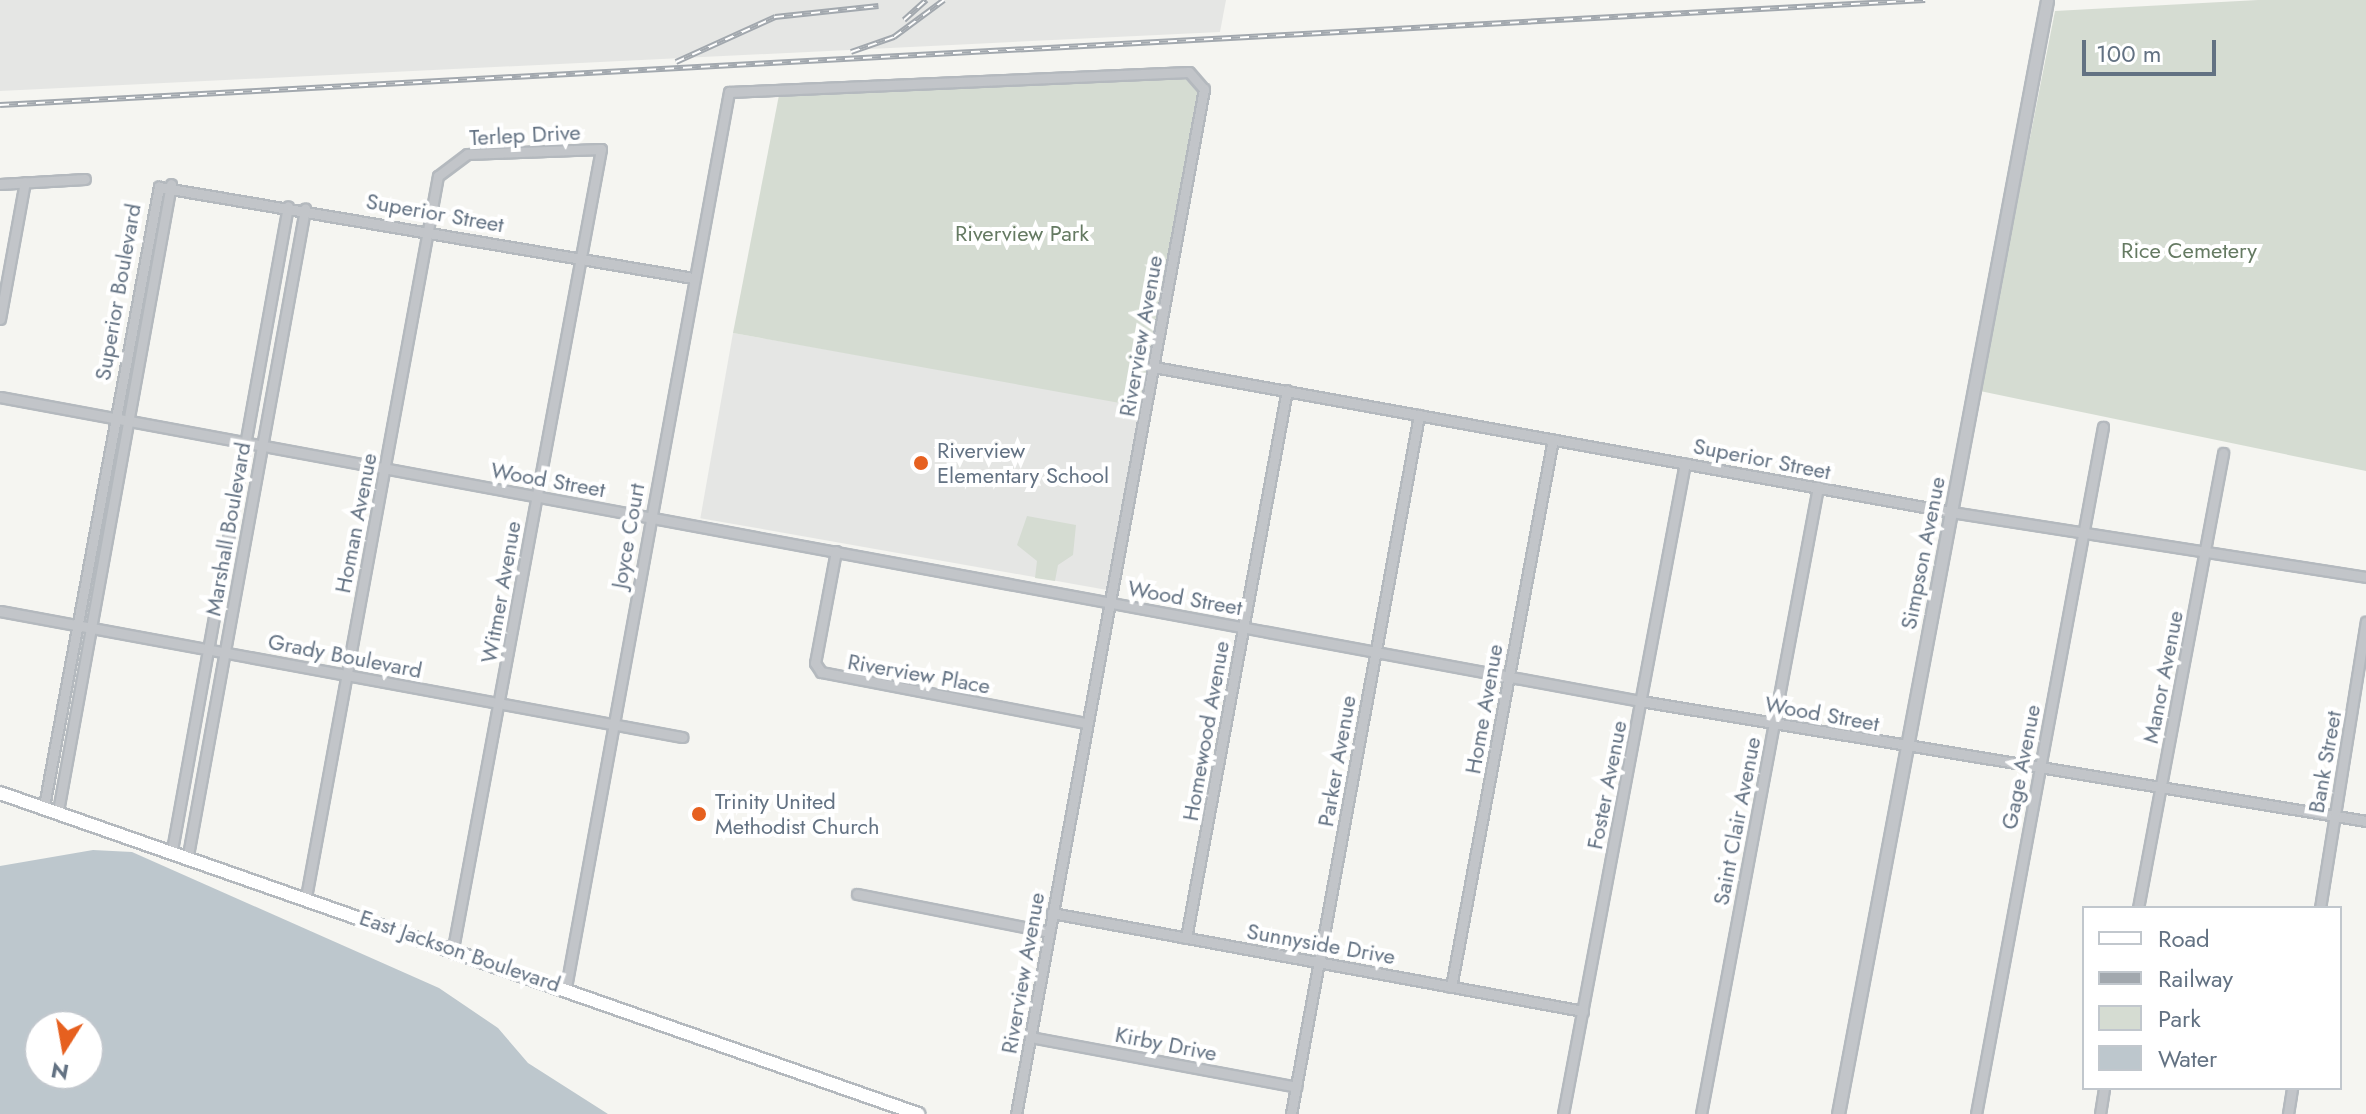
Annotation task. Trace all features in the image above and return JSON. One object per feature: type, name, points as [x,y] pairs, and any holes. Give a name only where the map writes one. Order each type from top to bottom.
[{"type":"main road","name":"East Jackson Boulevard","points":[[0,793],[566,987],[918,1114]]},
{"type":"street","name":"Simpson Avenue","points":[[1838,1114],[2047,0]]},
{"type":"street","name":"Riverview Avenue","points":[[729,92],[1199,76],[1204,89],[1016,1114]]},
{"type":"street","name":"Joyce Court","points":[[566,987],[729,92]]},
{"type":"street","name":"Terlep Drive","points":[[451,160],[601,149]]},
{"type":"street","name":"Witmer Avenue","points":[[453,948],[601,149]]},
{"type":"street","name":"Homan Avenue","points":[[306,897],[438,176],[451,160]]},
{"type":"street","points":[[0,184],[85,179]]},
{"type":"street","points":[[0,319],[25,182]]},
{"type":"street","name":"Superior Street","points":[[171,184],[693,278]]},
{"type":"street","name":"Superior Boulevard","points":[[44,806],[74,624],[153,198],[171,184]]},
{"type":"street","name":"Superior Boulevard","points":[[58,811],[171,184]]},
{"type":"street","name":"Marshall Boulevard","points":[[172,850],[288,206]]},
{"type":"street","name":"Marshall Boulevard","points":[[188,855],[305,209]]},
{"type":"street","name":"Superior Street","points":[[1154,367],[1951,512],[2366,577]]},
{"type":"street","name":"Homewood Avenue","points":[[1186,938],[1287,390]]},
{"type":"street","name":"Wood Street","points":[[0,397],[1641,701],[2039,770],[2366,821]]},
{"type":"street","name":"Parker Avenue","points":[[1291,1114],[1419,415]]},
{"type":"street","name":"Gage Avenue","points":[[1976,1114],[2103,427]]},
{"type":"street","name":"Home Avenue","points":[[1451,987],[1553,439]]},
{"type":"street","name":"Manor Avenue","points":[[2138,906],[2223,453]]},
{"type":"street","name":"Foster Avenue","points":[[1563,1114],[1685,463]]},
{"type":"street","name":"Saint Clair Avenue","points":[[1701,1114],[1818,487]]},
{"type":"street","name":"Riverview Place","points":[[836,551],[815,663],[821,672],[1087,723]]},
{"type":"street","name":"Grady Boulevard","points":[[0,611],[682,737]]},
{"type":"street","name":"Bank Street","points":[[2320,906],[2366,622]]},
{"type":"street","points":[[857,894],[1049,932]]},
{"type":"street","name":"Sunnyside Drive","points":[[1052,913],[1583,1011]]},
{"type":"street","name":"Kirby Drive","points":[[1030,1037],[1296,1087]]},
{"type":"street","points":[[2100,1114],[2104,1090]]},
{"type":"street","points":[[2288,1114],[2292,1090]]},
{"type":"shaded area","points":[[0,0],[1226,0],[1220,32],[0,91]]},
{"type":"shaded area","name":"Riverview Elementary School","points":[[733,333],[1143,405],[1110,590],[700,518]]},
{"type":"green space","name":"Rice Cemetery","points":[[2258,0],[2366,0],[2366,471],[1980,391],[2055,11]]},
{"type":"green space","name":"Riverview Park","points":[[1187,78],[1199,92],[1142,407],[733,333],[779,95]]},
{"type":"green space","points":[[1027,516],[1076,525],[1073,555],[1058,565],[1055,581],[1035,578],[1037,561],[1017,545]]},
{"type":"water","points":[[93,850],[132,852],[439,988],[498,1028],[528,1063],[608,1114],[0,1114],[0,866]]},
{"type":"railway","points":[[904,20],[926,0]]},
{"type":"railway","points":[[851,52],[894,37],[944,0]]},
{"type":"railway","points":[[0,105],[1925,0]]},
{"type":"railway","points":[[676,62],[775,17],[878,6]]},
{"type":"place","name":"Riverview Elementary School","points":[[921,463]]},
{"type":"place","name":"Trinity United Methodist Church","points":[[699,814]]}]
